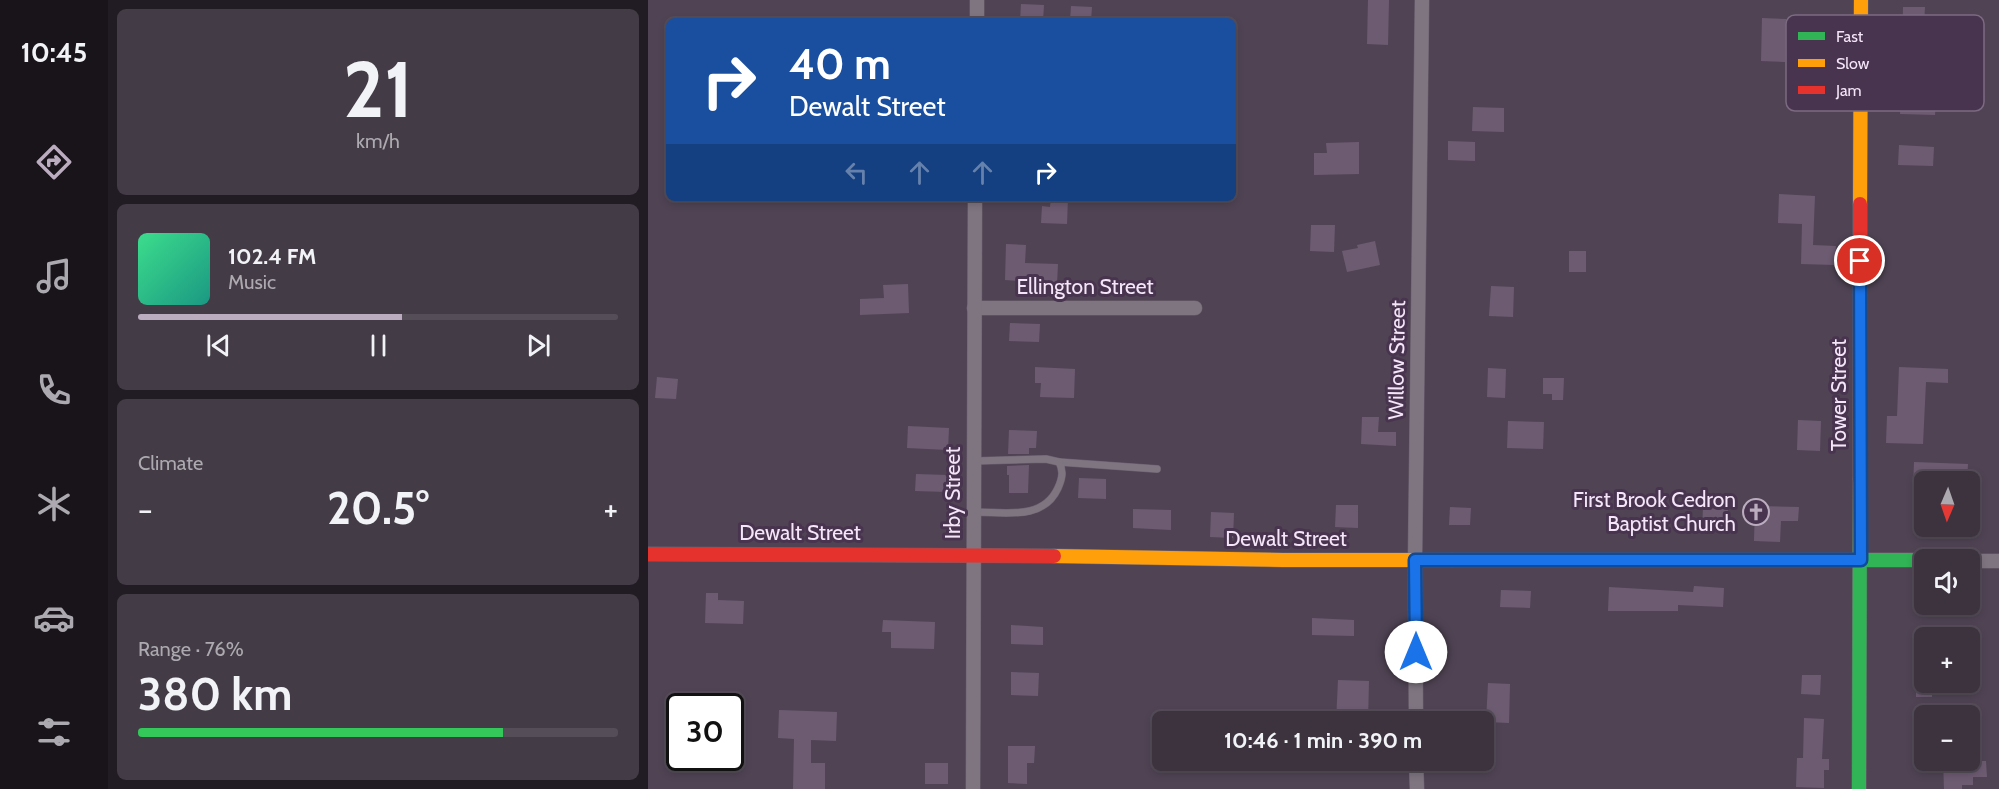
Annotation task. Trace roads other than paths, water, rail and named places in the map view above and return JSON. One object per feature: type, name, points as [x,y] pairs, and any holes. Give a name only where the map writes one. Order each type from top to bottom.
[{"type":"street","points":[[977,0],[977,18]]},
{"type":"street","name":"Willow Street","points":[[1416,711],[1415,560],[1422,0]]},
{"type":"street","name":"Tower Street","points":[[1861,0],[1861,15]]},
{"type":"street","name":"Tower Street","points":[[1859,111],[1861,560],[1859,789]]},
{"type":"street","name":"Irby Street","points":[[973,789],[975,201]]},
{"type":"street","name":"Ellington Street","points":[[974,308],[1195,308]]},
{"type":"street","name":"Dewalt Street","points":[[648,554],[974,555],[1095,559],[1914,560]]},
{"type":"street","points":[[1980,561],[1999,561]]},
{"type":"street","points":[[1416,771],[1417,789]]},
{"type":"lane","points":[[974,461],[1046,459],[1059,462],[1157,469]]},
{"type":"lane","points":[[974,512],[1039,510],[1050,501],[1060,483],[1063,475],[1059,462]]},
{"type":"place","name":"First Brook Cedron Baptist Church","points":[[1756,512]]}]
